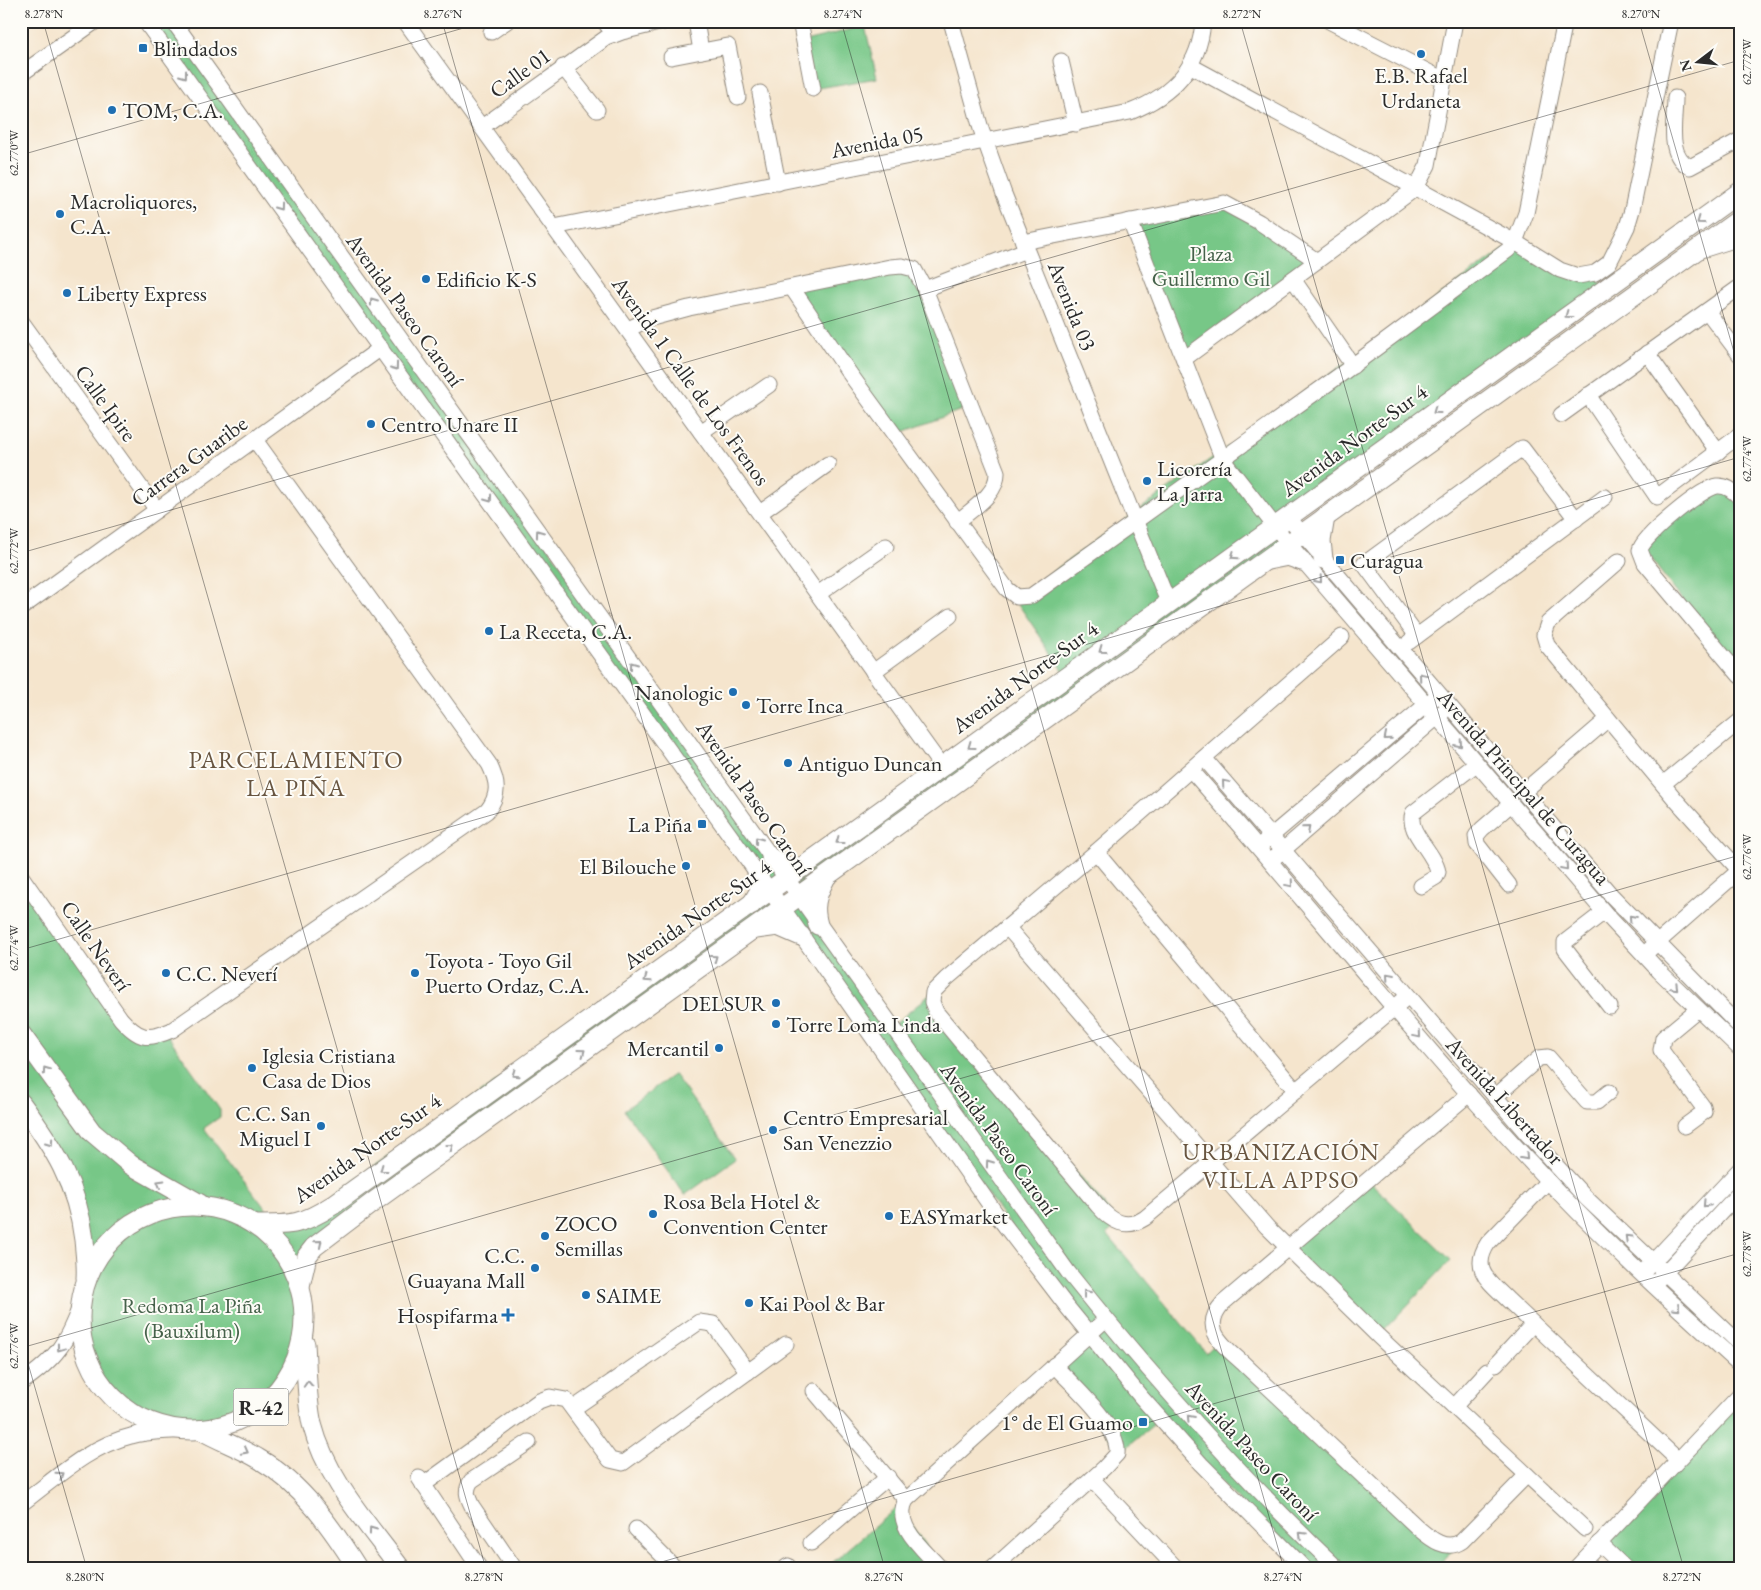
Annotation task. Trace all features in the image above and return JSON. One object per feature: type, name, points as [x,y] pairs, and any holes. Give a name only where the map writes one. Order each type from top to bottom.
[{"type":"main road","name":"Avenida Norte-Sur 4","points":[[256,1225],[290,1225],[305,1222],[333,1205],[1740,192]]},
{"type":"main road","name":"Avenida Norte-Sur 4","points":[[300,1286],[307,1256],[324,1239],[1264,560],[1740,219]]},
{"type":"main road","points":[[1323,559],[1321,541],[1325,517]]},
{"type":"main road","points":[[1264,560],[1288,556],[1302,561]]},
{"type":"main road","points":[[771,858],[786,868],[804,867]]},
{"type":"main road","points":[[752,904],[760,890],[757,874]]},
{"type":"main road","points":[[818,925],[815,913],[816,900],[826,878]]},
{"type":"main road","points":[[753,930],[778,926],[801,936]]},
{"type":"main road","name":"R-42","points":[[21,1034],[92,1132],[131,1166],[203,1206],[240,1216],[256,1225],[273,1240],[287,1258],[300,1286],[309,1406],[318,1442],[335,1479],[401,1569]]},
{"type":"main road","name":"R-42","points":[[21,1103],[55,1150],[73,1189],[82,1220],[86,1270],[80,1322],[84,1347],[93,1370],[103,1385],[122,1406],[137,1416],[156,1424],[193,1430],[261,1460],[295,1486],[308,1500],[358,1569]]},
{"type":"main road","name":"R-42","points":[[85,1285],[99,1255],[123,1229],[141,1217],[162,1209],[181,1206],[203,1206]]},
{"type":"main road","name":"R-42","points":[[193,1430],[219,1427],[243,1418],[264,1404],[276,1393],[293,1368],[299,1353],[304,1325]]},
{"type":"street","points":[[21,74],[96,21]]},
{"type":"street","name":"Avenida Paseo Caroní","points":[[145,21],[783,909],[999,1218],[1089,1334],[1177,1438],[1305,1569]]},
{"type":"street","name":"Avenida Paseo Caroní","points":[[173,21],[798,898],[1028,1217],[1106,1319],[1212,1443],[1287,1521],[1338,1569]]},
{"type":"street","name":"Avenida 1 Calle de Los Frenos","points":[[405,21],[942,767]]},
{"type":"street","points":[[491,32],[506,21]]},
{"type":"street","points":[[604,21],[614,34]]},
{"type":"street","name":"Calle 01","points":[[482,127],[563,68],[614,34],[667,21]]},
{"type":"street","points":[[696,21],[701,51]]},
{"type":"street","points":[[800,21],[813,89]]},
{"type":"street","name":"Avenida 03","points":[[951,21],[985,142],[1168,602]]},
{"type":"street","name":"Avenida 05","points":[[554,227],[1130,112],[1152,103],[1175,86],[1191,66],[1201,41],[1203,21]]},
{"type":"street","points":[[1329,21],[1444,80]]},
{"type":"street","points":[[1184,359],[1416,188],[1428,165],[1455,21]]},
{"type":"street","points":[[792,288],[957,522],[1007,589],[1017,597],[1024,598],[1038,593],[1353,366],[1499,259],[1515,242],[1526,213],[1564,21]]},
{"type":"street","points":[[1191,66],[1515,242],[1560,270],[1578,276],[1590,275],[1609,263],[1627,227],[1671,21]]},
{"type":"street","points":[[671,57],[728,46],[738,97]]},
{"type":"street","points":[[1061,62],[1076,124]]},
{"type":"street","points":[[563,68],[597,110]]},
{"type":"street","points":[[760,93],[778,183]]},
{"type":"street","points":[[1675,98],[1675,152],[1683,164],[1690,167],[1740,140]]},
{"type":"street","points":[[925,289],[1025,246],[1130,221],[1224,203],[1259,222],[1317,261]]},
{"type":"street","points":[[1130,221],[1223,460],[1295,539]]},
{"type":"street","points":[[1692,253],[1740,238]]},
{"type":"street","points":[[628,329],[663,314],[902,266],[914,269],[925,289],[997,472],[996,484],[991,491],[957,522]]},
{"type":"street","points":[[1590,275],[1607,287]]},
{"type":"street","points":[[1293,279],[1353,366]]},
{"type":"street","points":[[1561,415],[1740,287]]},
{"type":"street","points":[[1707,310],[1740,355]]},
{"type":"street","name":"Calle Ipire","points":[[21,321],[157,510]]},
{"type":"street","name":"Carrera Guaribe","points":[[21,608],[381,348]]},
{"type":"street","points":[[1647,354],[1718,452]]},
{"type":"street","points":[[701,432],[768,385]]},
{"type":"street","points":[[1588,395],[1657,497],[1740,435]]},
{"type":"street","name":"Calle Neverí","points":[[21,876],[121,1020],[139,1036],[160,1036],[172,1030],[486,811],[494,802],[498,790],[489,764],[255,440]]},
{"type":"street","points":[[1417,636],[1364,564],[1522,448],[1576,519]]},
{"type":"street","points":[[760,513],[828,464]]},
{"type":"street","points":[[1740,498],[1723,486],[1704,490],[1648,536],[1640,550],[1645,563],[1740,676]]},
{"type":"street","points":[[1387,659],[1605,497]]},
{"type":"street","name":"Avenida Principal de Curagua","points":[[1295,539],[1323,559],[1612,896],[1656,944],[1740,1027]]},
{"type":"street","name":"Avenida Principal de Curagua","points":[[1295,539],[1302,561],[1604,912],[1643,955],[1740,1049]]},
{"type":"street","points":[[818,594],[886,546]]},
{"type":"street","points":[[1619,561],[1553,618],[1545,632],[1546,640],[1551,651],[1608,719],[1740,871],[1643,955]]},
{"type":"street","points":[[873,672],[950,616]]},
{"type":"street","points":[[1342,637],[1191,770],[936,988],[932,997],[934,1007],[978,1064],[1098,1206],[1106,1215],[1119,1223],[1133,1224],[1139,1222],[1407,997]]},
{"type":"street","points":[[1258,847],[1438,695]]},
{"type":"street","points":[[1270,861],[1449,707]]},
{"type":"street","points":[[1523,792],[1608,719]]},
{"type":"street","points":[[1663,784],[1740,721]]},
{"type":"street","name":"Avenida Libertador","points":[[1204,758],[1407,997],[1567,1178],[1740,1344]]},
{"type":"street","points":[[1421,886],[1436,877],[1438,872],[1428,849],[1413,830],[1410,820],[1413,813],[1476,764]]},
{"type":"street","name":"Avenida Libertador","points":[[1191,770],[1468,1094],[1548,1181],[1641,1274],[1740,1365]]},
{"type":"street","points":[[1509,886],[1477,844],[1476,836],[1511,804]]},
{"type":"street","points":[[1096,852],[1296,1091]]},
{"type":"street","points":[[1604,912],[1565,942],[1564,949],[1610,1007]]},
{"type":"street","points":[[1008,927],[1286,1247],[1585,1529]]},
{"type":"street","points":[[1685,1126],[1704,1112],[1703,1106],[1664,1055],[1662,1050],[1663,1038],[1698,1009]]},
{"type":"street","points":[[1495,1097],[1539,1058],[1548,1056],[1586,1102],[1597,1102],[1608,1092]]},
{"type":"street","points":[[1468,1094],[1286,1247],[1223,1303],[1213,1315],[1213,1325],[1216,1336],[1252,1372],[1418,1528],[1440,1543],[1450,1546],[1462,1541],[1527,1475]]},
{"type":"street","points":[[1641,1274],[1740,1169]]},
{"type":"street","points":[[1548,1181],[1488,1243],[1480,1260],[1482,1272],[1489,1282],[1678,1460]]},
{"type":"street","points":[[1653,1285],[1740,1192]]},
{"type":"street","points":[[21,1383],[60,1350],[69,1334],[81,1304]]},
{"type":"street","points":[[941,1569],[905,1526],[902,1511],[906,1500],[1106,1319]]},
{"type":"street","points":[[574,1408],[699,1322],[713,1324],[748,1372]]},
{"type":"street","points":[[1454,1407],[1533,1324]]},
{"type":"street","points":[[480,1569],[421,1481],[540,1401],[558,1397],[566,1400],[574,1408],[610,1460],[623,1463],[786,1344]]},
{"type":"street","points":[[992,1569],[1114,1458],[1117,1448],[1116,1442],[1098,1413],[1054,1365]]},
{"type":"street","points":[[814,1392],[906,1500]]},
{"type":"street","points":[[1575,1569],[1740,1395]]},
{"type":"street","points":[[21,1504],[85,1457],[115,1441],[150,1433],[193,1430]]},
{"type":"street","points":[[516,1569],[472,1506],[467,1497],[466,1489],[471,1481],[529,1442]]},
{"type":"street","points":[[811,1543],[888,1477]]},
{"type":"street","points":[[1092,1479],[1170,1566]]},
{"type":"street","points":[[636,1529],[676,1569]]},
{"type":"street","points":[[1599,1543],[1626,1569]]},
{"type":"green space","points":[[145,21],[173,21],[786,880],[770,892]]},
{"type":"green space","points":[[865,26],[877,78],[813,89],[805,41]]},
{"type":"green space","name":"Plaza Guillermo Gil","points":[[1218,203],[1317,261],[1184,359],[1130,221]]},
{"type":"green space","points":[[1515,242],[1560,270],[1590,275],[1607,287],[1275,527],[1288,543],[799,898],[892,1026],[933,992],[932,997],[1119,1223],[1107,1234],[1206,1353],[1219,1340],[1418,1528],[1459,1544],[1434,1569],[1305,1569],[1160,1419],[1114,1458],[1117,1448],[1054,1365],[1088,1334],[783,909],[798,898],[786,880],[1067,676],[1012,595],[1017,597]]},
{"type":"green space","points":[[909,267],[972,406],[895,435],[792,288]]},
{"type":"green space","points":[[1713,486],[1740,498],[1740,676],[1641,546]]},
{"type":"green space","name":"Redoma La Piña (Bauxilum)","points":[[21,881],[130,1029],[166,1033],[220,1110],[220,1117],[204,1128],[278,1225],[290,1225],[770,892],[783,909],[324,1239],[300,1286],[304,1325],[299,1353],[285,1381],[264,1404],[250,1415],[219,1427],[184,1430],[155,1424],[137,1416],[122,1406],[103,1385],[87,1356],[82,1337],[79,1222],[21,1103]]},
{"type":"green space","points":[[674,1074],[735,1159],[685,1195],[624,1110]]},
{"type":"green space","points":[[1367,1179],[1451,1260],[1378,1336],[1286,1247]]},
{"type":"green space","points":[[1740,1395],[1740,1569],[1626,1569],[1599,1543]]},
{"type":"green space","points":[[910,1496],[902,1511],[941,1569],[825,1569]]},
{"type":"place","name":"Blindados","points":[[143,48]]},
{"type":"place","name":"E.B. Rafael Urdaneta","points":[[1421,54]]},
{"type":"place","name":"TOM, C.A.","points":[[112,110]]},
{"type":"place","name":"Macroliquores, C.A.","points":[[60,214]]},
{"type":"place","name":"Edificio K-S","points":[[426,279]]},
{"type":"place","name":"Liberty Express","points":[[67,293]]},
{"type":"place","name":"Centro Unare II","points":[[371,424]]},
{"type":"place","name":"Licorería La Jarra","points":[[1147,481]]},
{"type":"place","name":"Curagua","points":[[1340,560]]},
{"type":"place","name":"La Receta, C.A.","points":[[489,631]]},
{"type":"place","name":"Nanologic","points":[[733,692]]},
{"type":"place","name":"Torre Inca","points":[[746,705]]},
{"type":"place","name":"Antiguo Duncan","points":[[788,763]]},
{"type":"place","name":"La Piña","points":[[702,824]]},
{"type":"place","name":"El Bilouche","points":[[686,866]]},
{"type":"place","name":"C.C. Neverí","points":[[166,973]]},
{"type":"place","name":"Toyota - Toyo Gil Puerto Ordaz, C.A.","points":[[415,973]]},
{"type":"place","name":"DELSUR","points":[[776,1003]]},
{"type":"place","name":"Torre Loma Linda","points":[[776,1024]]},
{"type":"place","name":"Mercantil","points":[[719,1048]]},
{"type":"place","name":"Iglesia Cristiana Casa de Dios","points":[[252,1068]]},
{"type":"place","name":"C.C. San Miguel I","points":[[321,1126]]},
{"type":"place","name":"Centro Empresarial San Venezzio","points":[[773,1130]]},
{"type":"place","name":"Rosa Bela Hotel & Convention Center","points":[[653,1214]]},
{"type":"place","name":"EASYmarket","points":[[889,1216]]},
{"type":"place","name":"ZOCO Semillas","points":[[545,1236]]},
{"type":"place","name":"C.C. Guayana Mall","points":[[535,1268]]},
{"type":"place","name":"SAIME","points":[[586,1295]]},
{"type":"place","name":"Kai Pool & Bar","points":[[749,1303]]},
{"type":"place","name":"Hospifarma","points":[[508,1315]]},
{"type":"place","name":"1° de El Guamo","points":[[1143,1422]]},
{"type":"district","name":"PARCELAMIENTO LA PIÑA","points":[[296,773]]},
{"type":"district","name":"URBANIZACIÓN VILLA APPSO","points":[[1281,1165]]}]
